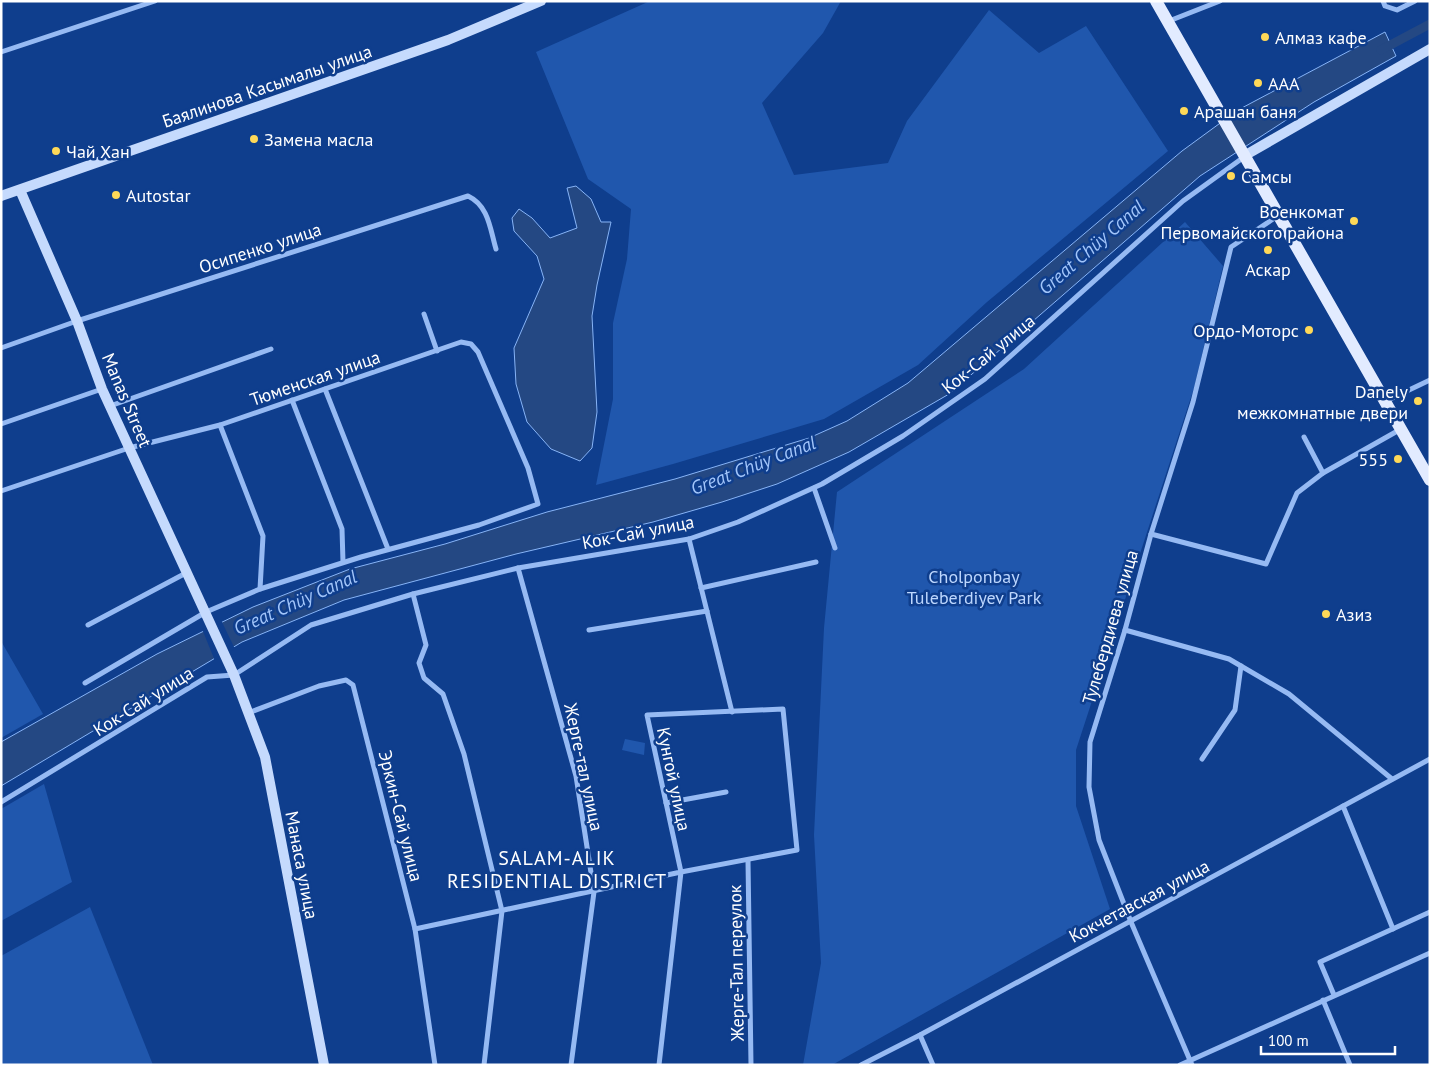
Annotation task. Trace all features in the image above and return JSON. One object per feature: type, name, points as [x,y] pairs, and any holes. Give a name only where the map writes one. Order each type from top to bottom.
[{"type":"main road","points":[[1156,1],[1216,109],[1280,215],[1430,480]]},
{"type":"street","points":[[1,52],[155,1]]},
{"type":"street","name":"Баялинова Касымалы улица","points":[[2,193],[20,190],[448,40],[540,1]]},
{"type":"street","points":[[1168,22],[1220,1]]},
{"type":"street","points":[[1383,1],[1385,6],[1397,10],[1415,1]]},
{"type":"street","points":[[1244,156],[1430,49]]},
{"type":"street","name":"Кок-Сай улица","points":[[1,802],[207,677],[234,675],[311,625],[413,594],[518,568],[689,539],[738,522],[814,488],[903,436],[985,379],[1183,201],[1244,156]]},
{"type":"street","name":"Manas Street","points":[[20,190],[77,321],[102,389],[228,662]]},
{"type":"street","name":"Осипенко улица","points":[[1,348],[77,321],[468,196],[478,201],[485,209],[496,249]]},
{"type":"street","name":"Тулебердиева улица","points":[[1191,1063],[1130,922],[1099,840],[1089,787],[1090,742],[1125,630],[1151,534],[1193,402],[1231,247],[1280,215]]},
{"type":"street","points":[[424,314],[437,351]]},
{"type":"street","name":"Тюменская улица","points":[[1,491],[129,448],[220,425],[461,342],[471,344],[478,352],[528,468],[538,504],[479,524],[388,549]]},
{"type":"street","points":[[110,406],[271,349]]},
{"type":"street","points":[[1386,401],[1430,380]]},
{"type":"street","points":[[1,424],[102,389]]},
{"type":"street","points":[[86,683],[260,588],[388,549],[325,389]]},
{"type":"street","points":[[292,400],[342,529],[343,562]]},
{"type":"street","points":[[220,425],[263,536],[260,588]]},
{"type":"street","points":[[1151,534],[1266,564],[1297,493],[1323,473],[1401,428]]},
{"type":"street","points":[[1304,437],[1323,473]]},
{"type":"street","points":[[814,488],[835,548]]},
{"type":"street","points":[[689,539],[732,712]]},
{"type":"street","points":[[701,588],[816,562]]},
{"type":"street","name":"Жерге-тал улица","points":[[518,568],[576,776],[594,892],[572,1065]]},
{"type":"street","points":[[88,625],[186,573]]},
{"type":"street","points":[[413,594],[426,646],[419,663],[424,678],[443,694],[464,754],[502,911],[484,1065]]},
{"type":"street","points":[[590,630],[707,611]]},
{"type":"street","points":[[1125,630],[1229,659],[1289,694],[1392,779]]},
{"type":"street","name":"Манаса улица","points":[[228,662],[265,757],[324,1065]]},
{"type":"street","points":[[1202,759],[1235,710],[1240,666]]},
{"type":"street","name":"Эркин-Сай улица","points":[[248,713],[319,686],[346,680],[353,685],[416,929],[435,1065]]},
{"type":"street","name":"Кунгой улица","points":[[658,1065],[681,872],[647,715],[783,709],[797,850],[748,861]]},
{"type":"street","name":"Кокчетавская улица","points":[[861,1065],[920,1035],[1430,759]]},
{"type":"street","points":[[666,803],[726,792]]},
{"type":"street","points":[[1343,806],[1393,929]]},
{"type":"street","points":[[416,929],[681,872],[748,861]]},
{"type":"street","name":"Жерге-Тал переулок","points":[[748,861],[751,1065]]},
{"type":"street","points":[[1334,995],[1320,962],[1430,912]]},
{"type":"street","points":[[1180,1065],[1191,1063],[1323,1000],[1430,953]]},
{"type":"street","points":[[1323,1000],[1350,1065]]},
{"type":"street","points":[[920,1035],[933,1065]]},
{"type":"green space","points":[[650,1],[841,1],[823,33],[762,103],[794,175],[888,163],[907,121],[989,10],[1039,53],[1086,26],[1168,151],[987,302],[918,365],[824,419],[596,485],[613,399],[613,323],[627,259],[631,209],[588,179],[536,52]]},
{"type":"green space","name":"Cholponbay Tuleberdiyev Park","points":[[1185,222],[1223,266],[1194,388],[1076,750],[1076,806],[1110,909],[832,1065],[803,1065],[821,963],[814,835],[824,628],[837,492],[1024,369]]},
{"type":"green space","points":[[1,641],[43,714],[1,738]]},
{"type":"green space","points":[[625,739],[645,743],[644,755],[622,750]]},
{"type":"green space","points":[[44,784],[72,882],[1,921],[1,809]]},
{"type":"green space","points":[[90,907],[153,1065],[1,1065],[1,956]]},
{"type":"water","points":[[1385,32],[1396,56],[1314,102],[1200,176],[949,394],[849,452],[777,484],[722,502],[653,522],[516,554],[344,600],[242,642],[1,786],[1,742],[157,654],[253,607],[350,569],[445,544],[547,512],[675,479],[809,438],[847,421],[908,383],[1182,151],[1238,110]]},
{"type":"water","points":[[576,186],[591,199],[601,222],[611,222],[592,316],[597,412],[592,448],[580,461],[551,449],[527,422],[516,384],[514,348],[544,279],[537,256],[514,231],[512,218],[519,209],[532,218],[550,238],[577,228],[567,188]]},
{"type":"pier","points":[[221,620],[235,649],[215,661],[202,629]]},
{"type":"waterway","name":"Great Chüy Canal","points":[[1381,50],[1430,24]]},
{"type":"place","name":"Алмаз кафе","points":[[1265,37]]},
{"type":"place","name":"ААА","points":[[1258,83]]},
{"type":"place","name":"Арашан баня","points":[[1184,111]]},
{"type":"place","name":"Замена масла","points":[[254,139]]},
{"type":"place","name":"Чай Хан","points":[[56,151]]},
{"type":"place","name":"Самсы","points":[[1231,176]]},
{"type":"place","name":"Autostar","points":[[116,195]]},
{"type":"place","name":"Военкомат Первомайского района","points":[[1354,221]]},
{"type":"place","name":"Аскар","points":[[1268,250]]},
{"type":"place","name":"Ордо-Моторс","points":[[1309,330]]},
{"type":"place","name":"Danely межкомнатные двери","points":[[1418,401]]},
{"type":"place","name":"555","points":[[1398,459]]},
{"type":"place","name":"Азиз","points":[[1326,614]]},
{"type":"district","name":"SALAM-ALIK RESIDENTIAL DISTRICT","points":[[557,870]]}]
